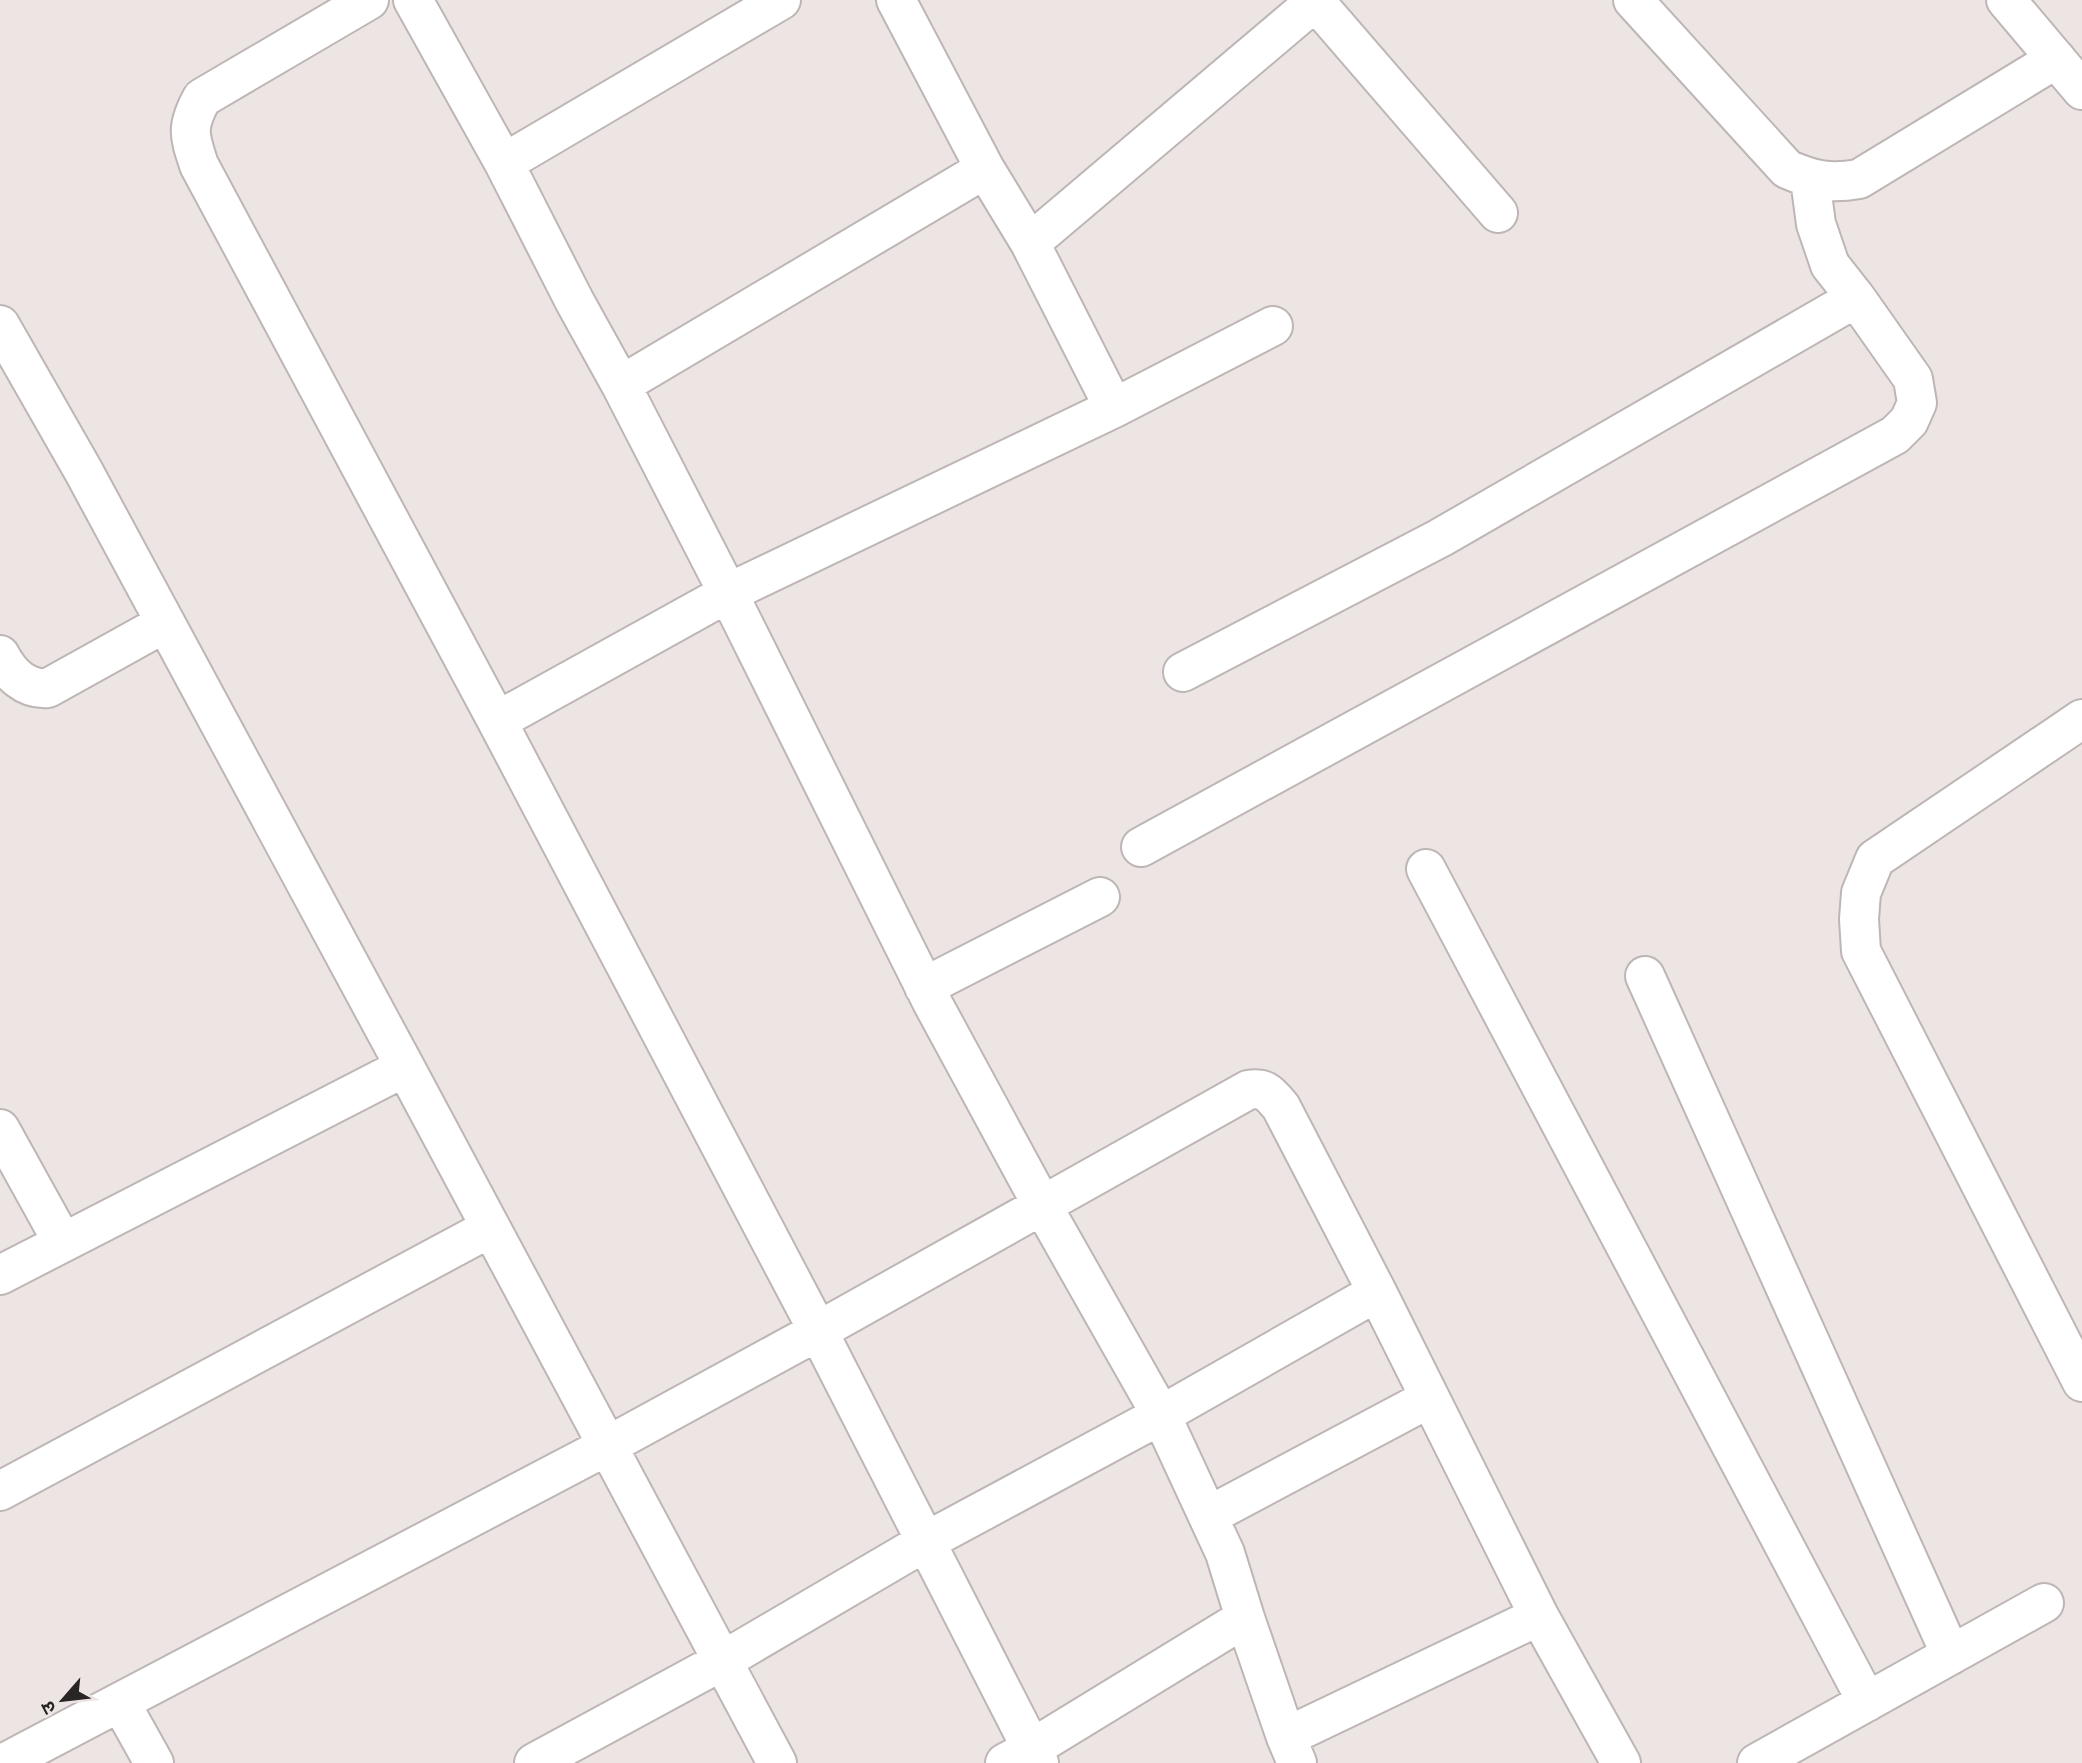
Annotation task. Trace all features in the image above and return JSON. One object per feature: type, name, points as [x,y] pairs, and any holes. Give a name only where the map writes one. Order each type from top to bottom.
[{"type":"street","points":[[369,0],[202,98],[192,115],[190,138],[199,165],[497,721],[818,1331],[925,1542],[1025,1758],[1245,1618]]},
{"type":"street","points":[[413,0],[504,163],[621,386],[728,593],[924,987],[1042,1205],[1161,1415],[1225,1553],[1292,1750],[1539,1616]]},
{"type":"street","points":[[504,163],[781,0]]},
{"type":"street","points":[[896,0],[985,169],[1030,243],[1114,408]]},
{"type":"street","points":[[1030,243],[1316,0],[1498,213]]},
{"type":"street","points":[[1633,0],[1787,169],[1810,179],[1836,183],[1859,179],[2056,59]]},
{"type":"street","points":[[2006,0],[2082,90]]},
{"type":"street","points":[[621,386],[985,169]]},
{"type":"street","points":[[1142,847],[1895,435],[1909,421],[1917,403],[1913,379],[1830,265],[1816,224],[1810,179]]},
{"type":"street","points":[[1183,672],[1440,538],[1856,298]]},
{"type":"street","points":[[0,326],[84,472],[777,1763]]},
{"type":"street","points":[[497,721],[728,593],[1114,408],[1273,326]]},
{"type":"street","points":[[0,655],[8,670],[19,680],[36,689],[47,688],[164,623]]},
{"type":"street","points":[[2082,719],[1875,859],[1861,893],[1859,919],[1861,951],[2082,1382]]},
{"type":"street","points":[[1426,869],[1867,1702]]},
{"type":"street","points":[[924,987],[1100,897]]},
{"type":"street","points":[[1645,976],[1951,1655]]},
{"type":"street","points":[[0,1275],[405,1067]]},
{"type":"street","points":[[4,1763],[607,1446],[1248,1090],[1260,1088],[1271,1095],[1281,1107],[1539,1616],[1621,1763]]},
{"type":"street","points":[[0,1129],[62,1241]]},
{"type":"street","points":[[0,1491],[490,1227]]},
{"type":"street","points":[[534,1763],[722,1661],[925,1542],[1161,1415],[1377,1292]]},
{"type":"street","points":[[1208,1516],[1430,1398]]},
{"type":"street","points":[[1757,1763],[2044,1603]]},
{"type":"street","points":[[120,1702],[153,1763]]}]
